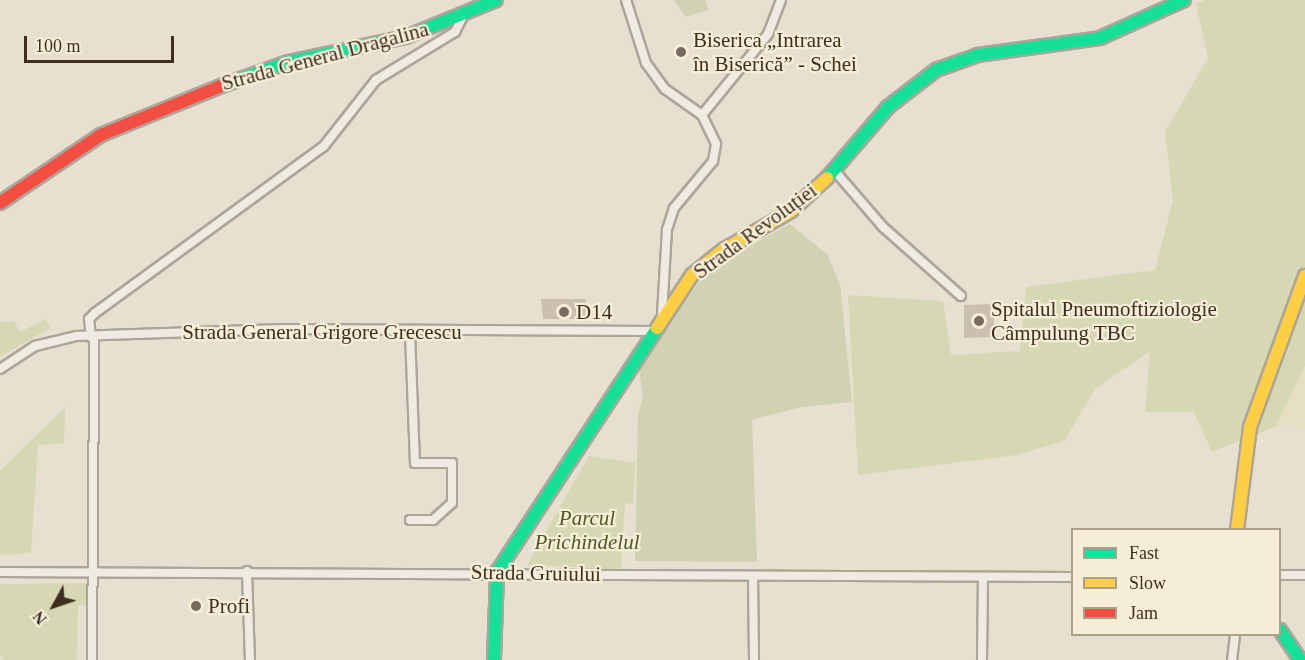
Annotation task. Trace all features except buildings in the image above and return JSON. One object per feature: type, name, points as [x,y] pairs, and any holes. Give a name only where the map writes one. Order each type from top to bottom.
[{"type":"street","name":"Strada General Dragalina","points":[[0,203],[101,135],[163,106],[288,62],[406,37],[464,14],[476,4],[496,0]]},
{"type":"street","points":[[626,0],[646,63],[665,89],[702,115],[716,144],[713,161],[674,208],[663,252],[662,315]]},
{"type":"street","points":[[702,115],[768,34],[781,0]]},
{"type":"street","name":"Strada Revoluției","points":[[497,572],[662,315],[704,263],[791,211],[834,170],[888,106],[936,70],[978,56],[1101,38],[1184,0]]},
{"type":"street","points":[[92,660],[95,570],[93,336],[89,319],[324,146],[376,80],[455,32],[464,14]]},
{"type":"street","points":[[834,170],[884,227],[961,296]]},
{"type":"street","points":[[1237,528],[1250,427],[1305,276]]},
{"type":"street","name":"Strada General Grigore Grecescu","points":[[0,369],[56,338],[284,328],[652,331]]},
{"type":"street","points":[[410,520],[433,520],[452,503],[452,463],[415,463],[411,330]]},
{"type":"street","name":"Strada Gruiului","points":[[0,572],[95,570],[497,572],[753,577],[1071,577]]},
{"type":"street","points":[[247,571],[250,660]]},
{"type":"street","points":[[494,660],[497,572]]},
{"type":"street","points":[[1281,575],[1305,575]]},
{"type":"street","points":[[753,577],[754,660]]},
{"type":"street","points":[[982,660],[983,577]]},
{"type":"street","points":[[1281,632],[1300,660]]},
{"type":"street","points":[[1232,660],[1235,636]]},
{"type":"shaded area","points":[[1305,366],[1305,427],[1276,426]]},
{"type":"green space","points":[[674,0],[705,0],[708,10],[685,17]]},
{"type":"green space","points":[[1205,0],[1305,0],[1305,366],[1276,426],[1212,452],[1194,412],[1145,412],[1150,351],[1095,389],[1064,441],[1016,455],[858,475],[848,295],[943,301],[951,355],[1020,351],[1026,287],[1155,270],[1173,200],[1165,132],[1208,58],[1196,4]]},
{"type":"green space","points":[[790,224],[827,254],[840,284],[852,402],[801,407],[752,420],[757,562],[635,561],[638,414],[643,397],[639,370],[672,317],[711,267]]},
{"type":"green space","points":[[46,319],[50,328],[0,357],[0,322],[14,321],[20,332]]},
{"type":"green space","points":[[65,407],[64,443],[38,445],[31,553],[0,555],[0,471]]},
{"type":"green space","name":"Parcul Prichindelul","points":[[589,456],[635,463],[633,504],[625,503],[621,569],[527,565]]},
{"type":"green space","points":[[86,583],[88,606],[78,605],[77,660],[4,660],[0,655],[0,584]]},
{"type":"traffic: fast","points":[[221,86],[288,62],[406,37],[496,0]]},
{"type":"traffic: fast","points":[[827,178],[888,107],[936,70],[978,55],[1100,38],[1184,0]]},
{"type":"traffic: fast","points":[[494,660],[497,572],[657,328]]},
{"type":"traffic: fast","points":[[1281,632],[1300,660]]},
{"type":"traffic: slow","points":[[657,328],[692,275],[723,250],[791,211],[827,178]]},
{"type":"traffic: slow","points":[[1237,528],[1250,427],[1305,276]]},
{"type":"traffic: jam","points":[[0,203],[101,135],[221,86]]},
{"type":"place","name":"Biserica „Intrarea în Biserică” - Schei","points":[[681,52]]},
{"type":"place","name":"D14","points":[[564,312]]},
{"type":"place","name":"Spitalul Pneumoftiziologie Câmpulung TBC","points":[[979,321]]},
{"type":"place","name":"Profi","points":[[196,606]]}]
